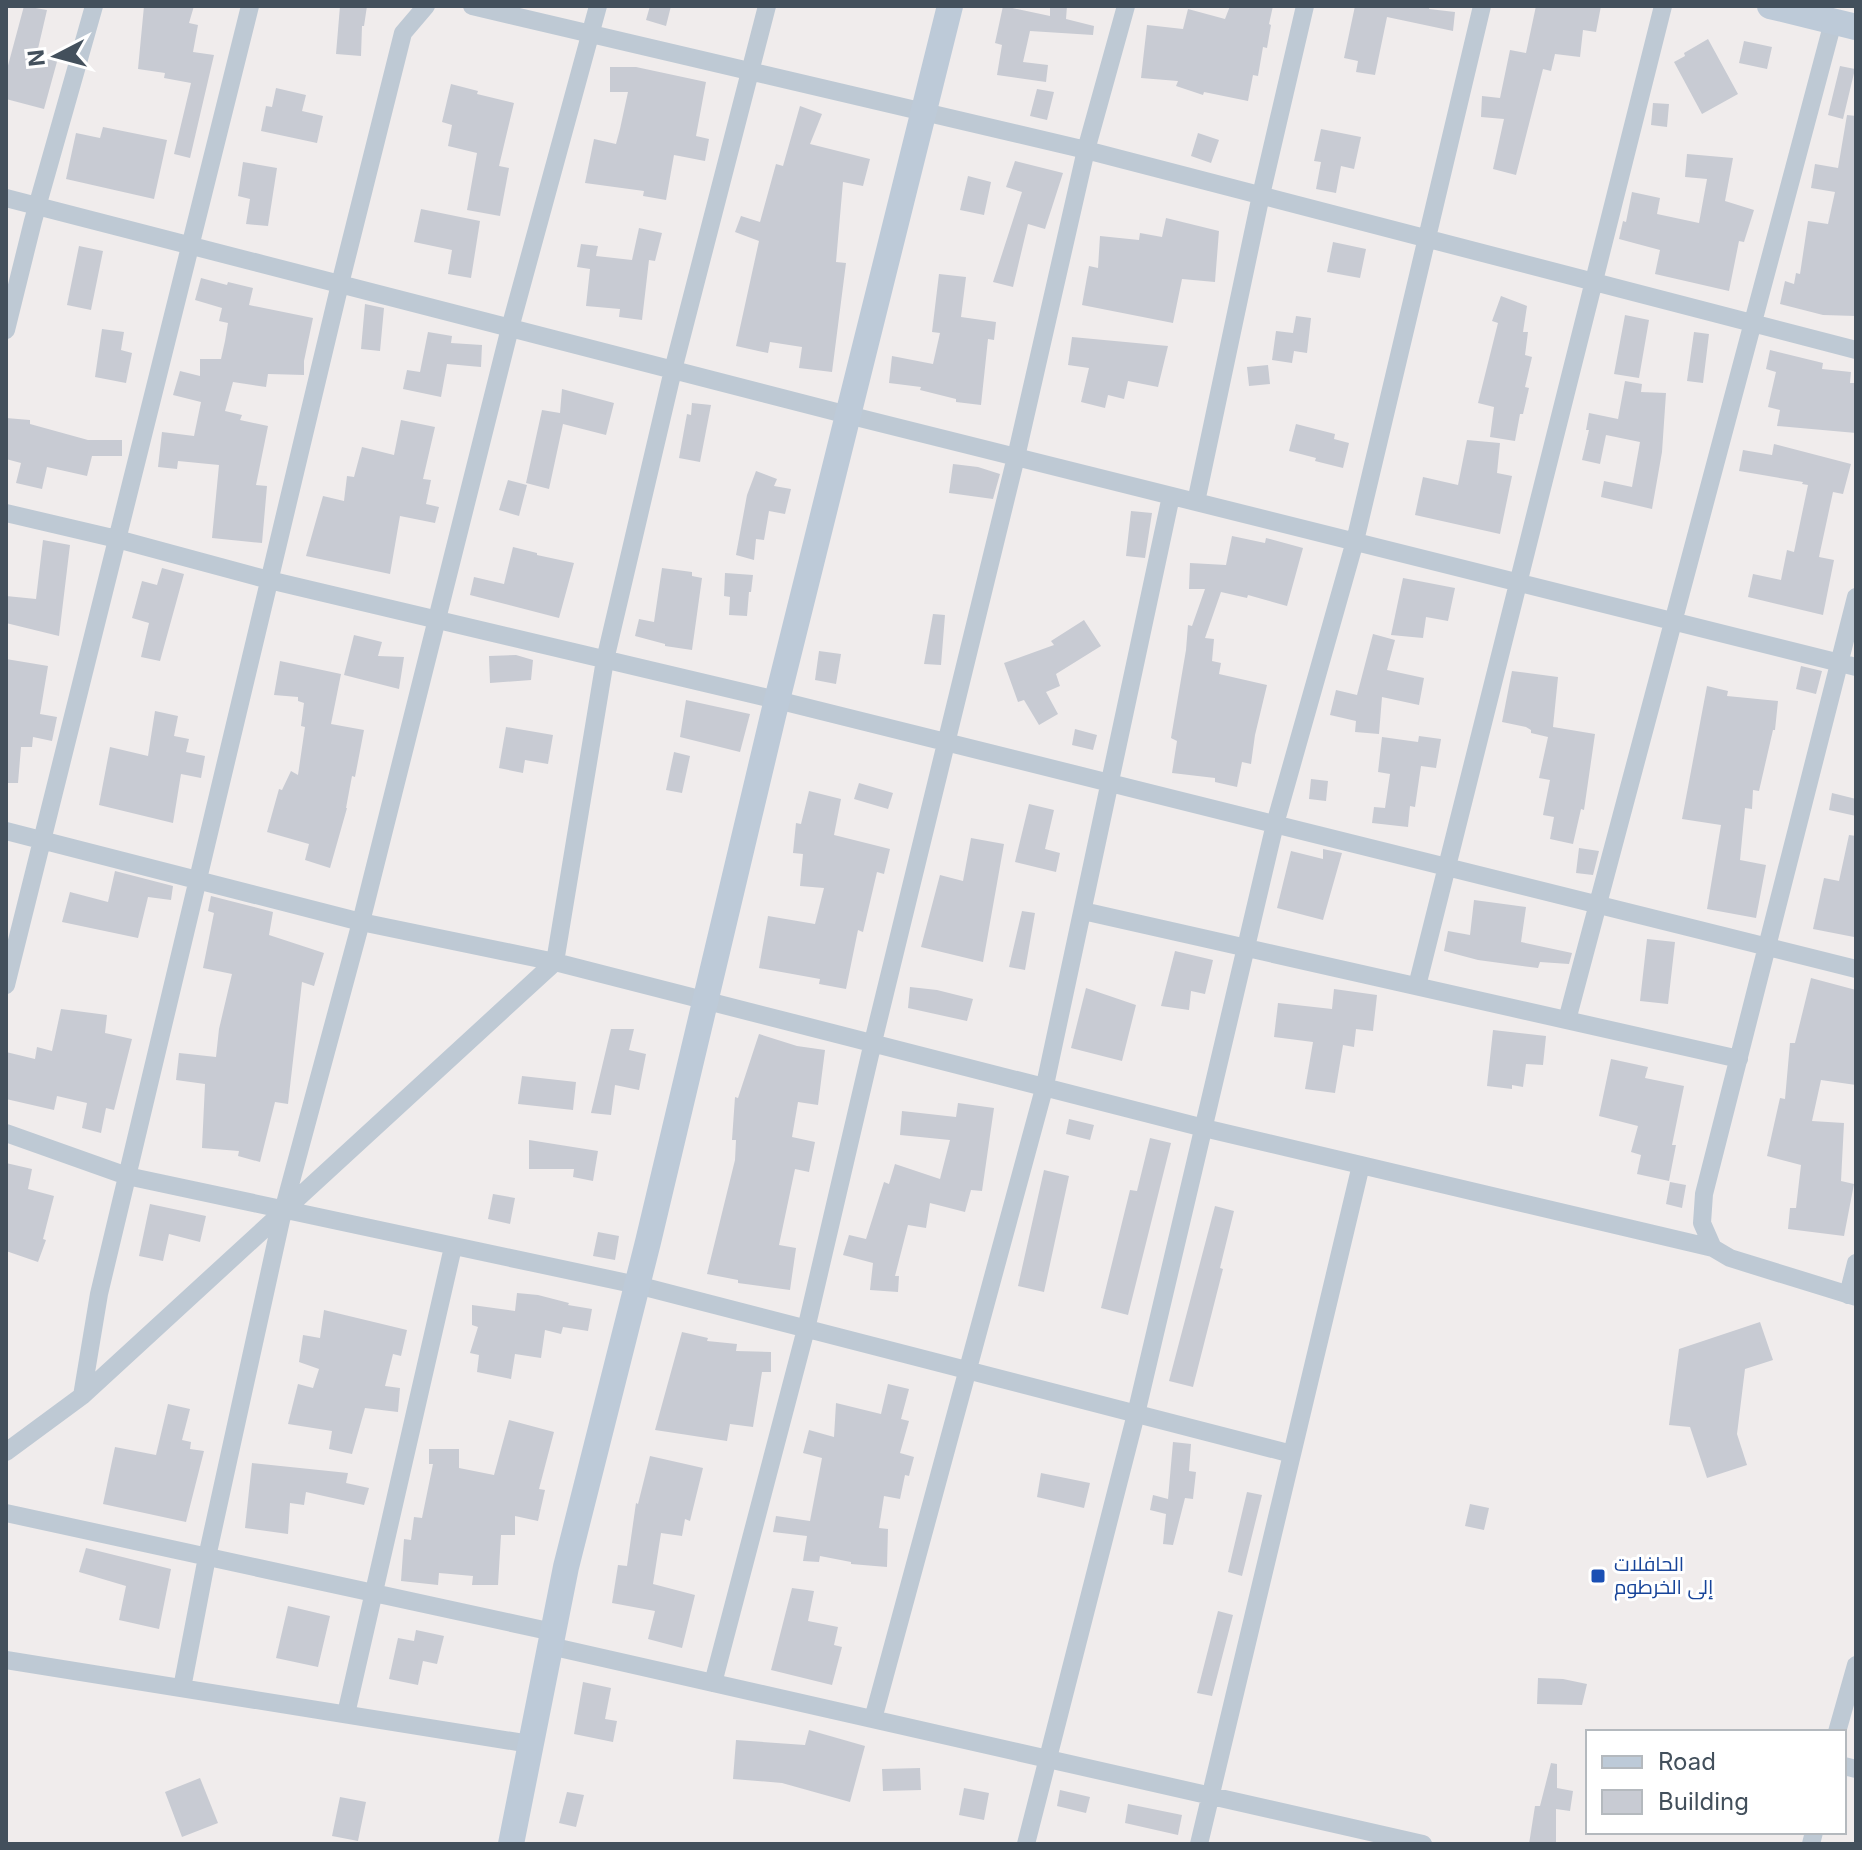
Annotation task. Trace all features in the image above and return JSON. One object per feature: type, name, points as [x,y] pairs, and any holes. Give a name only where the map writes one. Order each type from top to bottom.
[{"type":"street","points":[[6,330],[37,206],[94,6]]},
{"type":"street","points":[[6,985],[250,6]]},
{"type":"street","points":[[82,1396],[99,1294],[340,284],[403,33],[426,6]]},
{"type":"street","points":[[472,6],[1086,150],[1856,350]]},
{"type":"street","points":[[182,1688],[207,1557],[283,1211],[361,922],[510,328],[598,6]]},
{"type":"street","points":[[6,1452],[82,1396],[555,962],[605,660],[673,370],[767,6]]},
{"type":"street","points":[[511,1844],[566,1567],[950,6]]},
{"type":"street","points":[[713,1683],[806,1329],[1016,457],[1086,150],[1126,6]]},
{"type":"street","points":[[1196,502],[1261,195],[1305,6]]},
{"type":"street","points":[[1026,1844],[1136,1414],[1275,824],[1355,541],[1482,6]]},
{"type":"street","points":[[1417,986],[1663,6]]},
{"type":"street","points":[[1567,1020],[1753,323],[1845,24],[1770,6]]},
{"type":"street","points":[[6,198],[848,415],[1848,665]]},
{"type":"street","points":[[873,1719],[1045,1085],[1171,496]]},
{"type":"street","points":[[6,513],[269,580],[777,700],[1856,969]]},
{"type":"street","points":[[1713,1248],[1702,1223],[1704,1194],[1768,945],[1848,665],[1856,597]]},
{"type":"street","points":[[6,831],[361,922],[555,962],[705,999],[1204,1128],[1713,1248],[1730,1258],[1852,1296],[1856,1263]]},
{"type":"street","points":[[1083,911],[1739,1059]]},
{"type":"street","points":[[6,1133],[127,1176],[637,1285],[1292,1454]]},
{"type":"street","points":[[1199,1844],[1361,1165]]},
{"type":"street","points":[[346,1714],[453,1247]]},
{"type":"street","points":[[6,1513],[372,1593],[713,1683],[1423,1844]]},
{"type":"street","points":[[6,1660],[530,1744]]},
{"type":"street","points":[[1838,1730],[1856,1665]]},
{"type":"building","points":[[24,6],[47,10],[37,53],[58,58],[44,109],[6,99],[6,73]]},
{"type":"building","points":[[144,6],[194,6],[189,23],[198,25],[193,52],[214,55],[190,158],[174,154],[191,83],[164,78],[165,73],[138,69]]},
{"type":"building","points":[[340,6],[367,6],[362,26],[361,56],[336,54]]},
{"type":"building","points":[[650,6],[671,6],[666,26],[646,20]]},
{"type":"building","points":[[1003,6],[1050,16],[1050,6],[1067,6],[1066,19],[1094,26],[1093,35],[1030,31],[1023,62],[1048,65],[1046,82],[997,75],[1002,45],[995,43]]},
{"type":"building","points":[[1230,6],[1273,6],[1267,48],[1263,47],[1258,76],[1253,75],[1248,101],[1204,92],[1203,95],[1176,86],[1178,81],[1141,78],[1147,25],[1183,29],[1188,9],[1225,19]]},
{"type":"building","points":[[1355,6],[1430,6],[1429,9],[1455,12],[1453,31],[1387,17],[1375,75],[1356,72],[1358,61],[1344,58]]},
{"type":"building","points":[[1536,6],[1601,6],[1596,32],[1583,30],[1580,57],[1555,54],[1551,71],[1543,69],[1516,175],[1493,169],[1504,119],[1481,117],[1482,96],[1500,98],[1510,50],[1526,53]]},
{"type":"building","points":[[1708,39],[1738,94],[1702,114],[1674,62]]},
{"type":"building","points":[[1744,41],[1772,47],[1767,69],[1739,63]]},
{"type":"building","points":[[1840,66],[1855,69],[1843,119],[1828,115]]},
{"type":"building","points":[[610,67],[636,67],[706,82],[696,136],[709,139],[705,161],[674,155],[666,200],[643,196],[644,191],[585,183],[594,139],[616,144],[628,92],[610,92]]},
{"type":"building","points":[[451,84],[514,103],[499,166],[509,168],[500,216],[467,210],[477,153],[448,146],[452,125],[442,122]]},
{"type":"building","points":[[276,88],[306,95],[302,111],[323,116],[317,143],[261,131],[266,106],[272,107]]},
{"type":"building","points":[[1037,89],[1054,92],[1047,120],[1030,116]]},
{"type":"building","points":[[1653,103],[1669,104],[1667,127],[1651,125]]},
{"type":"building","points":[[800,106],[822,114],[810,144],[870,159],[863,186],[843,182],[836,262],[846,263],[832,372],[799,368],[802,347],[770,342],[768,353],[736,346],[759,241],[735,232],[741,216],[760,222],[776,164],[783,166]]},
{"type":"building","points":[[1847,115],[1856,116],[1856,316],[1823,315],[1780,304],[1785,281],[1794,284],[1796,273],[1800,274],[1808,221],[1828,224],[1835,192],[1811,188],[1815,164],[1838,168]]},
{"type":"building","points":[[103,127],[167,140],[154,199],[66,179],[76,133],[100,138]]},
{"type":"building","points":[[1321,129],[1361,137],[1354,169],[1341,166],[1336,193],[1316,189],[1321,162],[1314,161]]},
{"type":"building","points":[[1198,133],[1219,140],[1211,163],[1191,156]]},
{"type":"building","points":[[1687,154],[1733,158],[1725,201],[1754,210],[1744,242],[1739,241],[1729,291],[1655,274],[1660,250],[1619,239],[1632,192],[1660,198],[1657,214],[1699,223],[1707,179],[1685,177]]},
{"type":"building","points":[[1015,161],[1063,173],[1045,229],[1028,224],[1013,287],[993,282],[1022,192],[1006,187]]},
{"type":"building","points":[[243,162],[277,168],[268,226],[246,224],[250,199],[238,196]]},
{"type":"building","points":[[968,176],[991,182],[984,215],[960,210]]},
{"type":"building","points":[[421,209],[480,221],[471,278],[448,274],[452,250],[414,242]]},
{"type":"building","points":[[1166,218],[1219,231],[1215,282],[1182,279],[1173,323],[1082,305],[1089,266],[1098,268],[1100,236],[1139,240],[1140,233],[1162,237]]},
{"type":"building","points":[[639,228],[662,233],[655,261],[649,260],[642,320],[619,317],[620,309],[586,306],[590,269],[577,267],[581,244],[598,246],[596,256],[632,260]]},
{"type":"building","points":[[1333,242],[1366,249],[1360,278],[1327,272]]},
{"type":"building","points":[[79,246],[103,251],[91,310],[67,305]]},
{"type":"building","points":[[939,274],[966,277],[961,317],[996,322],[994,340],[988,339],[981,405],[956,402],[956,399],[920,390],[921,387],[889,383],[892,356],[933,364],[940,333],[932,332]]},
{"type":"building","points":[[201,278],[253,288],[249,305],[313,318],[304,375],[268,374],[266,387],[233,382],[225,411],[242,415],[240,420],[268,426],[256,485],[267,486],[262,543],[212,538],[219,465],[178,461],[177,469],[158,467],[162,432],[194,436],[201,402],[173,395],[180,371],[200,376],[200,359],[221,359],[228,323],[219,321],[222,308],[195,300]]},
{"type":"building","points":[[1501,296],[1527,306],[1523,332],[1528,332],[1525,355],[1532,357],[1525,387],[1529,388],[1515,441],[1490,437],[1494,407],[1478,403],[1498,323],[1492,321]]},
{"type":"building","points":[[365,304],[384,308],[380,351],[361,349]]},
{"type":"building","points":[[1625,315],[1649,320],[1639,378],[1614,374]]},
{"type":"building","points":[[1296,316],[1311,318],[1307,353],[1294,351],[1292,363],[1272,360],[1276,331],[1293,333]]},
{"type":"building","points":[[102,329],[124,332],[121,350],[132,353],[126,383],[95,377]]},
{"type":"building","points":[[428,332],[452,336],[451,343],[482,345],[481,367],[447,364],[441,397],[403,389],[407,370],[420,372]]},
{"type":"building","points":[[1694,332],[1709,334],[1703,383],[1687,381]]},
{"type":"building","points":[[1072,337],[1168,346],[1158,387],[1128,381],[1124,399],[1108,395],[1105,408],[1081,402],[1089,368],[1068,365]]},
{"type":"building","points":[[1770,350],[1823,363],[1822,369],[1851,372],[1850,383],[1856,383],[1856,433],[1777,426],[1780,410],[1768,407],[1776,372],[1766,369]]},
{"type":"building","points":[[1268,365],[1270,384],[1249,386],[1247,367]]},
{"type":"building","points":[[1625,381],[1642,384],[1641,392],[1666,393],[1662,452],[1652,509],[1601,497],[1604,481],[1632,487],[1640,442],[1606,435],[1600,464],[1582,460],[1589,430],[1586,430],[1589,413],[1618,419]]},
{"type":"building","points":[[562,389],[614,403],[606,435],[563,424],[549,489],[526,483],[542,410],[560,413]]},
{"type":"building","points":[[692,403],[711,405],[700,462],[679,458]]},
{"type":"building","points":[[6,418],[30,420],[30,424],[88,440],[122,440],[122,456],[92,456],[87,476],[47,467],[42,489],[16,483],[21,463],[6,459]]},
{"type":"building","points":[[401,420],[435,427],[423,479],[431,480],[426,504],[439,507],[435,523],[400,516],[390,574],[306,556],[323,496],[344,501],[347,476],[354,477],[362,447],[394,455]]},
{"type":"building","points":[[1296,424],[1335,434],[1334,439],[1349,443],[1343,468],[1289,451]]},
{"type":"building","points":[[1467,440],[1500,443],[1497,473],[1512,476],[1500,534],[1415,515],[1423,477],[1458,485]]},
{"type":"building","points":[[1774,444],[1851,464],[1843,494],[1833,492],[1819,557],[1834,560],[1823,615],[1748,597],[1753,574],[1781,580],[1787,550],[1794,552],[1808,485],[1739,471],[1743,450],[1772,455]]},
{"type":"building","points":[[953,464],[1000,474],[993,499],[949,493]]},
{"type":"building","points":[[756,471],[777,479],[774,486],[791,489],[785,514],[769,511],[764,540],[756,539],[754,560],[736,555],[747,495]]},
{"type":"building","points":[[508,480],[527,485],[519,516],[499,510]]},
{"type":"building","points":[[1131,511],[1152,513],[1145,558],[1126,556]]},
{"type":"building","points":[[1232,536],[1265,543],[1266,538],[1303,548],[1287,606],[1248,595],[1247,598],[1221,592],[1205,638],[1214,639],[1212,661],[1221,663],[1219,674],[1267,685],[1251,764],[1242,762],[1237,787],[1215,782],[1215,778],[1172,773],[1177,741],[1171,738],[1188,625],[1192,626],[1205,589],[1189,589],[1190,563],[1226,565]]},
{"type":"building","points":[[43,540],[70,545],[59,636],[6,623],[6,596],[36,599]]},
{"type":"building","points":[[513,547],[574,563],[559,618],[470,595],[474,577],[504,584]]},
{"type":"building","points":[[162,568],[184,574],[160,661],[141,657],[149,623],[132,618],[142,581],[157,585]]},
{"type":"building","points":[[662,568],[692,572],[692,576],[702,578],[692,650],[665,646],[635,636],[639,619],[654,622]]},
{"type":"building","points":[[725,573],[753,575],[747,616],[729,615],[730,597],[724,596]]},
{"type":"building","points":[[1403,578],[1455,588],[1448,621],[1426,617],[1423,638],[1391,635]]},
{"type":"building","points":[[933,614],[945,615],[941,665],[924,664]]},
{"type":"building","points":[[1084,620],[1101,646],[1056,674],[1060,686],[1046,692],[1058,714],[1039,725],[1024,700],[1018,702],[1004,663],[1054,645],[1051,641]]},
{"type":"building","points":[[1373,634],[1395,640],[1387,670],[1424,678],[1419,705],[1382,697],[1379,734],[1355,732],[1356,721],[1330,715],[1336,690],[1357,695]]},
{"type":"building","points":[[354,635],[382,642],[378,656],[404,657],[399,689],[344,675]]},
{"type":"building","points":[[819,651],[841,654],[836,684],[815,680]]},
{"type":"building","points":[[516,655],[533,660],[531,680],[490,683],[489,656]]},
{"type":"building","points":[[6,659],[48,666],[40,714],[57,717],[52,741],[33,737],[32,747],[21,747],[18,783],[6,783]]},
{"type":"building","points":[[280,661],[341,674],[331,724],[364,730],[355,777],[352,776],[347,808],[330,868],[305,860],[309,844],[267,832],[279,789],[282,790],[291,771],[298,775],[305,727],[301,726],[304,703],[298,701],[298,697],[274,695]]},
{"type":"building","points":[[1801,666],[1822,671],[1816,694],[1796,689]]},
{"type":"building","points":[[1512,671],[1558,677],[1553,727],[1595,734],[1584,810],[1581,809],[1573,844],[1550,839],[1554,817],[1543,815],[1550,780],[1539,778],[1548,737],[1531,733],[1526,727],[1502,722]]},
{"type":"building","points":[[1707,686],[1728,691],[1727,696],[1778,701],[1775,730],[1759,791],[1753,790],[1752,809],[1745,808],[1740,860],[1766,865],[1756,918],[1707,909],[1721,825],[1682,819]]},
{"type":"building","points":[[686,700],[750,714],[740,752],[680,737]]},
{"type":"building","points":[[155,711],[178,716],[174,736],[189,739],[186,752],[205,756],[201,778],[181,774],[173,823],[99,805],[110,747],[148,756]]},
{"type":"building","points":[[506,727],[553,735],[548,764],[525,760],[523,773],[499,768]]},
{"type":"building","points":[[1075,729],[1097,735],[1093,750],[1072,745]]},
{"type":"building","points":[[1419,736],[1441,739],[1436,768],[1421,766],[1415,807],[1410,806],[1408,827],[1372,823],[1374,807],[1385,808],[1390,774],[1378,772],[1382,737],[1418,742]]},
{"type":"building","points":[[674,752],[690,756],[682,793],[666,790]]},
{"type":"building","points":[[1311,779],[1328,781],[1326,801],[1309,799]]},
{"type":"building","points":[[859,783],[893,793],[888,809],[854,799]]},
{"type":"building","points":[[809,791],[841,799],[834,835],[890,849],[884,874],[877,872],[863,932],[858,930],[846,989],[819,984],[820,979],[759,968],[768,916],[815,924],[824,888],[800,886],[803,854],[793,853],[796,823],[801,824]]},
{"type":"building","points":[[1832,793],[1856,799],[1856,816],[1829,810]]},
{"type":"building","points":[[1029,804],[1054,810],[1045,849],[1060,853],[1056,872],[1015,862]]},
{"type":"building","points":[[1849,835],[1856,836],[1854,937],[1813,929],[1824,878],[1839,881]]},
{"type":"building","points":[[971,838],[1004,844],[983,962],[921,947],[940,875],[963,881]]},
{"type":"building","points":[[1579,848],[1599,851],[1593,875],[1576,873]]},
{"type":"building","points":[[1323,849],[1342,853],[1323,920],[1277,908],[1291,851],[1323,859]]},
{"type":"building","points":[[115,871],[173,886],[171,900],[148,897],[138,938],[62,922],[70,892],[108,902]]},
{"type":"building","points":[[211,896],[273,912],[269,935],[324,953],[314,986],[302,982],[288,1104],[275,1102],[260,1162],[238,1156],[239,1151],[202,1148],[205,1084],[176,1080],[179,1053],[216,1057],[232,974],[203,968],[214,913],[208,911]]},
{"type":"building","points":[[1474,900],[1526,907],[1521,942],[1572,953],[1569,964],[1540,962],[1538,968],[1478,960],[1444,951],[1448,931],[1470,935]]},
{"type":"building","points":[[1022,911],[1035,913],[1025,970],[1009,967]]},
{"type":"building","points":[[1647,939],[1675,942],[1668,1004],[1640,1001]]},
{"type":"building","points":[[1175,951],[1213,960],[1205,994],[1191,991],[1189,1010],[1161,1006]]},
{"type":"building","points":[[1811,978],[1856,990],[1856,1085],[1821,1080],[1812,1121],[1844,1123],[1841,1181],[1854,1184],[1844,1236],[1788,1229],[1790,1208],[1796,1208],[1801,1165],[1767,1156],[1780,1098],[1785,1099],[1790,1043],[1795,1043]]},
{"type":"building","points":[[910,987],[973,999],[967,1021],[908,1008]]},
{"type":"building","points":[[1086,988],[1136,1005],[1122,1061],[1071,1048]]},
{"type":"building","points":[[1334,989],[1377,995],[1373,1031],[1356,1029],[1354,1047],[1343,1045],[1335,1093],[1305,1089],[1313,1042],[1274,1037],[1278,1003],[1332,1009]]},
{"type":"building","points":[[61,1009],[107,1015],[105,1033],[132,1039],[114,1110],[106,1108],[101,1133],[82,1128],[87,1103],[57,1096],[54,1110],[6,1099],[6,1052],[35,1059],[37,1047],[52,1051]]},
{"type":"building","points":[[611,1029],[634,1029],[629,1050],[646,1054],[639,1090],[615,1085],[611,1115],[591,1113]]},
{"type":"building","points":[[1493,1030],[1546,1036],[1543,1065],[1526,1064],[1523,1087],[1487,1086]]},
{"type":"building","points":[[759,1034],[797,1046],[825,1050],[818,1105],[798,1102],[792,1137],[815,1142],[809,1172],[795,1169],[779,1245],[796,1248],[790,1290],[738,1283],[738,1280],[707,1274],[735,1160],[736,1140],[732,1140],[735,1097],[738,1098]]},
{"type":"building","points":[[1611,1059],[1648,1067],[1645,1078],[1684,1086],[1672,1145],[1676,1145],[1669,1181],[1637,1174],[1641,1155],[1631,1152],[1638,1126],[1599,1116]]},
{"type":"building","points":[[522,1076],[576,1082],[573,1110],[518,1104]]},
{"type":"building","points":[[958,1103],[994,1108],[982,1191],[971,1190],[965,1212],[930,1203],[926,1228],[908,1225],[895,1276],[899,1276],[898,1292],[870,1290],[873,1263],[843,1255],[849,1235],[866,1239],[884,1182],[889,1184],[895,1164],[940,1179],[950,1140],[900,1135],[902,1111],[956,1117]]},
{"type":"building","points":[[1069,1119],[1094,1125],[1090,1140],[1066,1134]]},
{"type":"building","points":[[1150,1138],[1171,1143],[1128,1315],[1101,1308],[1130,1190],[1137,1191]]},
{"type":"building","points":[[529,1140],[598,1151],[593,1181],[573,1177],[574,1169],[529,1169]]},
{"type":"building","points":[[6,1163],[32,1169],[28,1189],[54,1196],[43,1239],[46,1240],[38,1262],[6,1251]]},
{"type":"building","points":[[1044,1170],[1069,1176],[1044,1292],[1018,1286]]},
{"type":"building","points":[[1670,1182],[1686,1185],[1682,1208],[1666,1204]]},
{"type":"building","points":[[493,1194],[515,1198],[510,1224],[488,1219]]},
{"type":"building","points":[[150,1204],[206,1216],[200,1242],[169,1234],[163,1261],[139,1256]]},
{"type":"building","points":[[1215,1206],[1234,1211],[1220,1268],[1223,1269],[1193,1387],[1169,1381]]},
{"type":"building","points":[[598,1232],[619,1236],[615,1260],[593,1256]]},
{"type":"building","points":[[517,1293],[538,1295],[592,1309],[588,1331],[563,1327],[561,1334],[545,1330],[541,1358],[515,1354],[511,1379],[477,1372],[479,1355],[470,1353],[478,1327],[472,1325],[472,1305],[515,1311]]},
{"type":"building","points":[[324,1310],[407,1330],[401,1356],[393,1354],[385,1386],[400,1388],[398,1412],[365,1408],[352,1454],[329,1449],[332,1431],[288,1424],[298,1384],[313,1388],[319,1369],[299,1362],[303,1335],[320,1338]]},
{"type":"building","points":[[1760,1322],[1773,1360],[1745,1369],[1737,1434],[1747,1465],[1707,1478],[1690,1427],[1669,1425],[1679,1349]]},
{"type":"building","points":[[682,1332],[708,1338],[707,1341],[737,1344],[736,1351],[771,1352],[771,1372],[762,1372],[753,1427],[730,1424],[727,1441],[655,1430]]},
{"type":"building","points":[[888,1384],[909,1389],[901,1419],[909,1421],[900,1453],[914,1457],[909,1476],[905,1475],[900,1499],[884,1496],[879,1528],[888,1529],[887,1567],[851,1564],[820,1556],[819,1562],[803,1561],[807,1536],[773,1532],[776,1516],[810,1521],[822,1458],[803,1453],[809,1430],[834,1437],[836,1403],[881,1414]]},
{"type":"building","points":[[168,1404],[190,1409],[182,1440],[191,1442],[190,1449],[204,1451],[186,1522],[103,1504],[115,1447],[156,1455]]},
{"type":"building","points":[[509,1420],[554,1432],[539,1489],[545,1490],[538,1521],[515,1516],[515,1535],[501,1535],[498,1585],[472,1585],[473,1576],[439,1573],[438,1585],[401,1581],[404,1539],[411,1540],[414,1517],[422,1518],[433,1464],[429,1464],[429,1449],[459,1449],[459,1468],[494,1475]]},
{"type":"building","points":[[1173,1442],[1191,1444],[1189,1471],[1196,1472],[1193,1499],[1185,1498],[1173,1545],[1163,1544],[1166,1514],[1150,1510],[1153,1495],[1168,1499]]},
{"type":"building","points":[[650,1456],[703,1468],[690,1521],[685,1519],[682,1536],[661,1533],[653,1584],[695,1595],[682,1648],[648,1639],[655,1611],[612,1603],[618,1565],[627,1566],[636,1503]]},
{"type":"building","points":[[252,1463],[348,1473],[346,1483],[369,1488],[364,1505],[306,1492],[304,1505],[290,1503],[288,1534],[245,1528]]},
{"type":"building","points":[[1041,1473],[1090,1483],[1084,1508],[1037,1497]]},
{"type":"building","points":[[1247,1492],[1262,1495],[1242,1576],[1228,1572]]},
{"type":"building","points":[[1470,1504],[1489,1508],[1484,1530],[1465,1526]]},
{"type":"building","points":[[86,1548],[171,1569],[159,1629],[119,1620],[126,1586],[79,1572]]},
{"type":"building","points":[[792,1588],[814,1591],[808,1621],[838,1627],[834,1645],[842,1647],[832,1685],[771,1670]]},
{"type":"building","points":[[288,1606],[330,1616],[318,1667],[276,1658]]},
{"type":"building","points":[[1218,1611],[1233,1615],[1212,1696],[1197,1693]]},
{"type":"building","points":[[416,1630],[444,1636],[437,1664],[423,1661],[418,1685],[389,1679],[398,1638],[414,1641]]},
{"type":"building","points":[[1538,1678],[1587,1684],[1582,1705],[1537,1704]]},
{"type":"building","points":[[583,1682],[611,1688],[605,1719],[617,1721],[613,1742],[574,1734]]},
{"type":"building","points":[[809,1730],[865,1746],[850,1802],[782,1783],[733,1779],[736,1740],[805,1745]]},
{"type":"building","points":[[1551,1763],[1557,1764],[1557,1788],[1573,1791],[1570,1811],[1556,1809],[1556,1844],[1529,1844],[1535,1806],[1540,1806]]},
{"type":"building","points":[[920,1768],[921,1790],[883,1791],[882,1769]]},
{"type":"building","points":[[200,1778],[218,1823],[182,1837],[165,1792]]},
{"type":"building","points":[[964,1788],[989,1793],[984,1820],[959,1815]]},
{"type":"building","points":[[1060,1790],[1090,1797],[1086,1813],[1057,1806]]},
{"type":"building","points":[[567,1792],[584,1795],[576,1827],[559,1823]]},
{"type":"building","points":[[340,1797],[366,1802],[358,1841],[332,1836]]},
{"type":"building","points":[[1128,1804],[1182,1815],[1178,1835],[1125,1823]]},
{"type":"place","name":"الحافلات إلى الخرطوم","points":[[1598,1576]]}]
